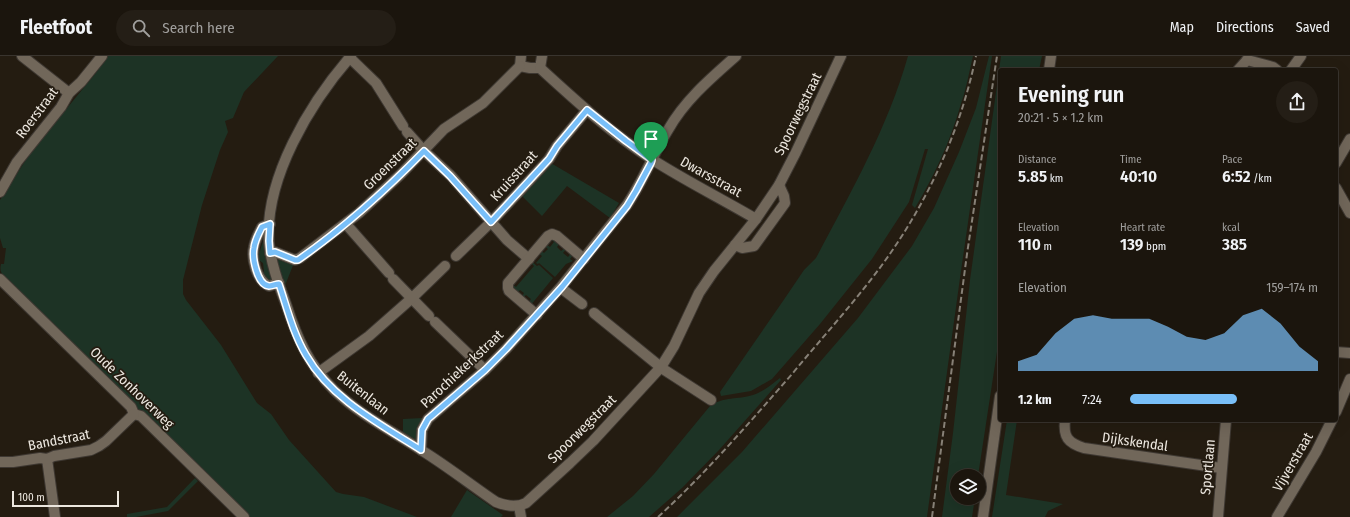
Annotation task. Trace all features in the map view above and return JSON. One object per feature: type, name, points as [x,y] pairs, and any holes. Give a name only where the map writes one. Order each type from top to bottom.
[{"type":"street","points":[[22,56],[69,93]]},
{"type":"street","name":"Roerstraat","points":[[0,192],[17,162],[61,107],[69,93],[81,82],[102,56]]},
{"type":"street","points":[[521,61],[530,68],[540,68],[542,56]]},
{"type":"street","name":"Parochiekerkstraat","points":[[421,450],[422,430],[428,419],[485,370],[561,288],[627,206],[668,129],[687,103],[709,79],[736,56]]},
{"type":"street","name":"Spoorwegstraat","points":[[519,506],[526,503],[593,441],[660,367],[674,346],[700,293],[714,271],[756,219],[779,185],[842,56]]},
{"type":"street","points":[[1049,68],[1051,56]]},
{"type":"street","points":[[1292,68],[1301,56]]},
{"type":"street","points":[[351,57],[376,83],[405,129],[424,151],[450,176],[507,240],[529,259]]},
{"type":"street","name":"Buitenlaan","points":[[351,57],[329,83],[314,104],[294,140],[279,179],[274,197],[270,224],[270,253],[296,334],[306,355],[318,373],[336,392],[376,422],[421,450],[496,502],[503,505],[519,506]]},
{"type":"street","points":[[1240,68],[1247,58],[1274,68]]},
{"type":"street","name":"Groenstraat","points":[[270,253],[275,252],[298,260],[346,224],[398,178],[444,129],[483,103],[521,61]]},
{"type":"street","name":"Dwarsstraat","points":[[540,68],[587,110],[652,160],[756,219]]},
{"type":"street","name":"Kruisstraat","points":[[456,256],[491,222],[549,159],[557,146],[587,110]]},
{"type":"street","points":[[1338,160],[1350,139]]},
{"type":"street","points":[[735,245],[742,248],[754,246],[785,204],[784,196],[779,185]]},
{"type":"street","points":[[1338,192],[1350,213]]},
{"type":"street","points":[[270,224],[262,227],[254,247],[253,254],[261,281],[269,286],[279,284]]},
{"type":"street","points":[[346,224],[411,299],[485,370]]},
{"type":"street","points":[[537,315],[509,291],[508,283],[548,236],[552,234],[557,236],[584,259]]},
{"type":"street","points":[[318,373],[369,336],[411,299],[445,266]]},
{"type":"street","name":"Oude Zonhoverweg","points":[[0,279],[131,407],[134,414],[141,416],[244,517]]},
{"type":"street","points":[[561,288],[582,304]]},
{"type":"street","points":[[594,313],[660,367],[711,400]]},
{"type":"street","points":[[1338,352],[1350,353]]},
{"type":"street","points":[[1338,407],[1350,378]]},
{"type":"street","points":[[983,517],[998,410]]},
{"type":"street","name":"Bandstraat","points":[[0,462],[13,462],[40,458],[47,459],[54,456],[90,450],[100,446],[134,414]]},
{"type":"street","name":"Dijkskendal","points":[[1065,422],[1064,427],[1067,438],[1073,445],[1084,448],[1221,468]]},
{"type":"street","name":"Sportlaan","points":[[1218,517],[1226,422]]},
{"type":"street","name":"Vijverstraat","points":[[1277,517],[1316,452],[1331,422]]},
{"type":"street","points":[[47,459],[55,517]]},
{"type":"street","points":[[519,506],[520,517]]},
{"type":"green space","points":[[108,56],[278,56],[244,92],[233,118],[225,121],[228,132],[220,150],[202,205],[183,280],[183,294],[221,345],[257,403],[271,414],[289,440],[336,492],[364,497],[417,517],[249,517],[135,409],[135,404],[3,278],[4,276],[0,267],[1,264],[4,264],[6,248],[3,248],[0,238],[0,200],[31,152]]},
{"type":"green space","points":[[908,56],[973,56],[956,120],[941,159],[922,196],[915,208],[912,205],[928,149],[925,149],[909,202],[872,259],[820,324],[772,379],[751,391],[721,396],[720,392],[804,270],[816,258],[868,159],[890,108]]},
{"type":"green space","points":[[989,56],[992,56],[927,517],[677,517],[742,452],[858,318],[912,246],[934,208],[959,152],[976,108]]},
{"type":"green space","points":[[1001,56],[1042,56],[1039,68],[999,68]]},
{"type":"green space","points":[[998,78],[998,345],[979,469],[950,469],[950,505],[974,505],[972,517],[942,517],[970,280]]},
{"type":"green space","points":[[549,162],[619,203],[610,218],[567,186],[542,216],[521,195]]},
{"type":"green space","points":[[263,228],[274,280],[269,283],[263,274],[263,263],[256,258],[263,241],[261,235]]},
{"type":"green space","points":[[549,238],[560,243],[557,247],[561,251],[566,247],[567,248],[563,253],[568,257],[572,252],[574,254],[570,259],[573,261],[566,264],[555,277],[539,263],[536,263],[542,256],[537,252],[539,249],[544,253],[548,249],[543,245],[545,243],[550,247],[554,242]]},
{"type":"green space","points":[[279,257],[294,263],[284,288],[276,258]]},
{"type":"green space","points":[[530,260],[537,266],[539,265],[553,278],[530,306],[527,304],[531,299],[526,295],[522,299],[521,298],[524,293],[520,290],[516,294],[511,283],[516,287],[534,266],[529,261]]},
{"type":"green space","points":[[780,378],[781,380],[719,450],[682,488],[649,517],[607,517],[633,496],[654,474],[710,406],[726,399],[757,394]]},
{"type":"green space","points":[[424,416],[417,442],[410,439],[409,436],[403,432],[403,419],[423,418]]},
{"type":"green space","points":[[1007,422],[1017,422],[1006,495],[1063,504],[1048,511],[1045,517],[992,517]]},
{"type":"green space","points":[[195,478],[198,481],[168,511],[136,517],[127,517],[127,514],[167,507]]},
{"type":"green space","points":[[467,490],[503,515],[501,517],[451,517]]},
{"type":"railway","points":[[658,517],[710,465],[792,374],[858,296],[896,245],[926,194],[951,141],[961,113],[976,56]]},
{"type":"railway","points":[[932,517],[967,254],[997,56]]},
{"type":"route","points":[[587,110],[652,160],[651,163],[627,206],[562,287],[485,370],[428,419],[422,430],[421,450],[376,422],[344,399],[326,382],[318,373],[302,347],[279,284],[269,286],[261,281],[258,274],[253,254],[257,238],[262,227],[270,224],[270,253],[275,252],[298,260],[359,213],[424,151],[450,176],[491,222],[549,159],[557,146],[587,110]]}]
